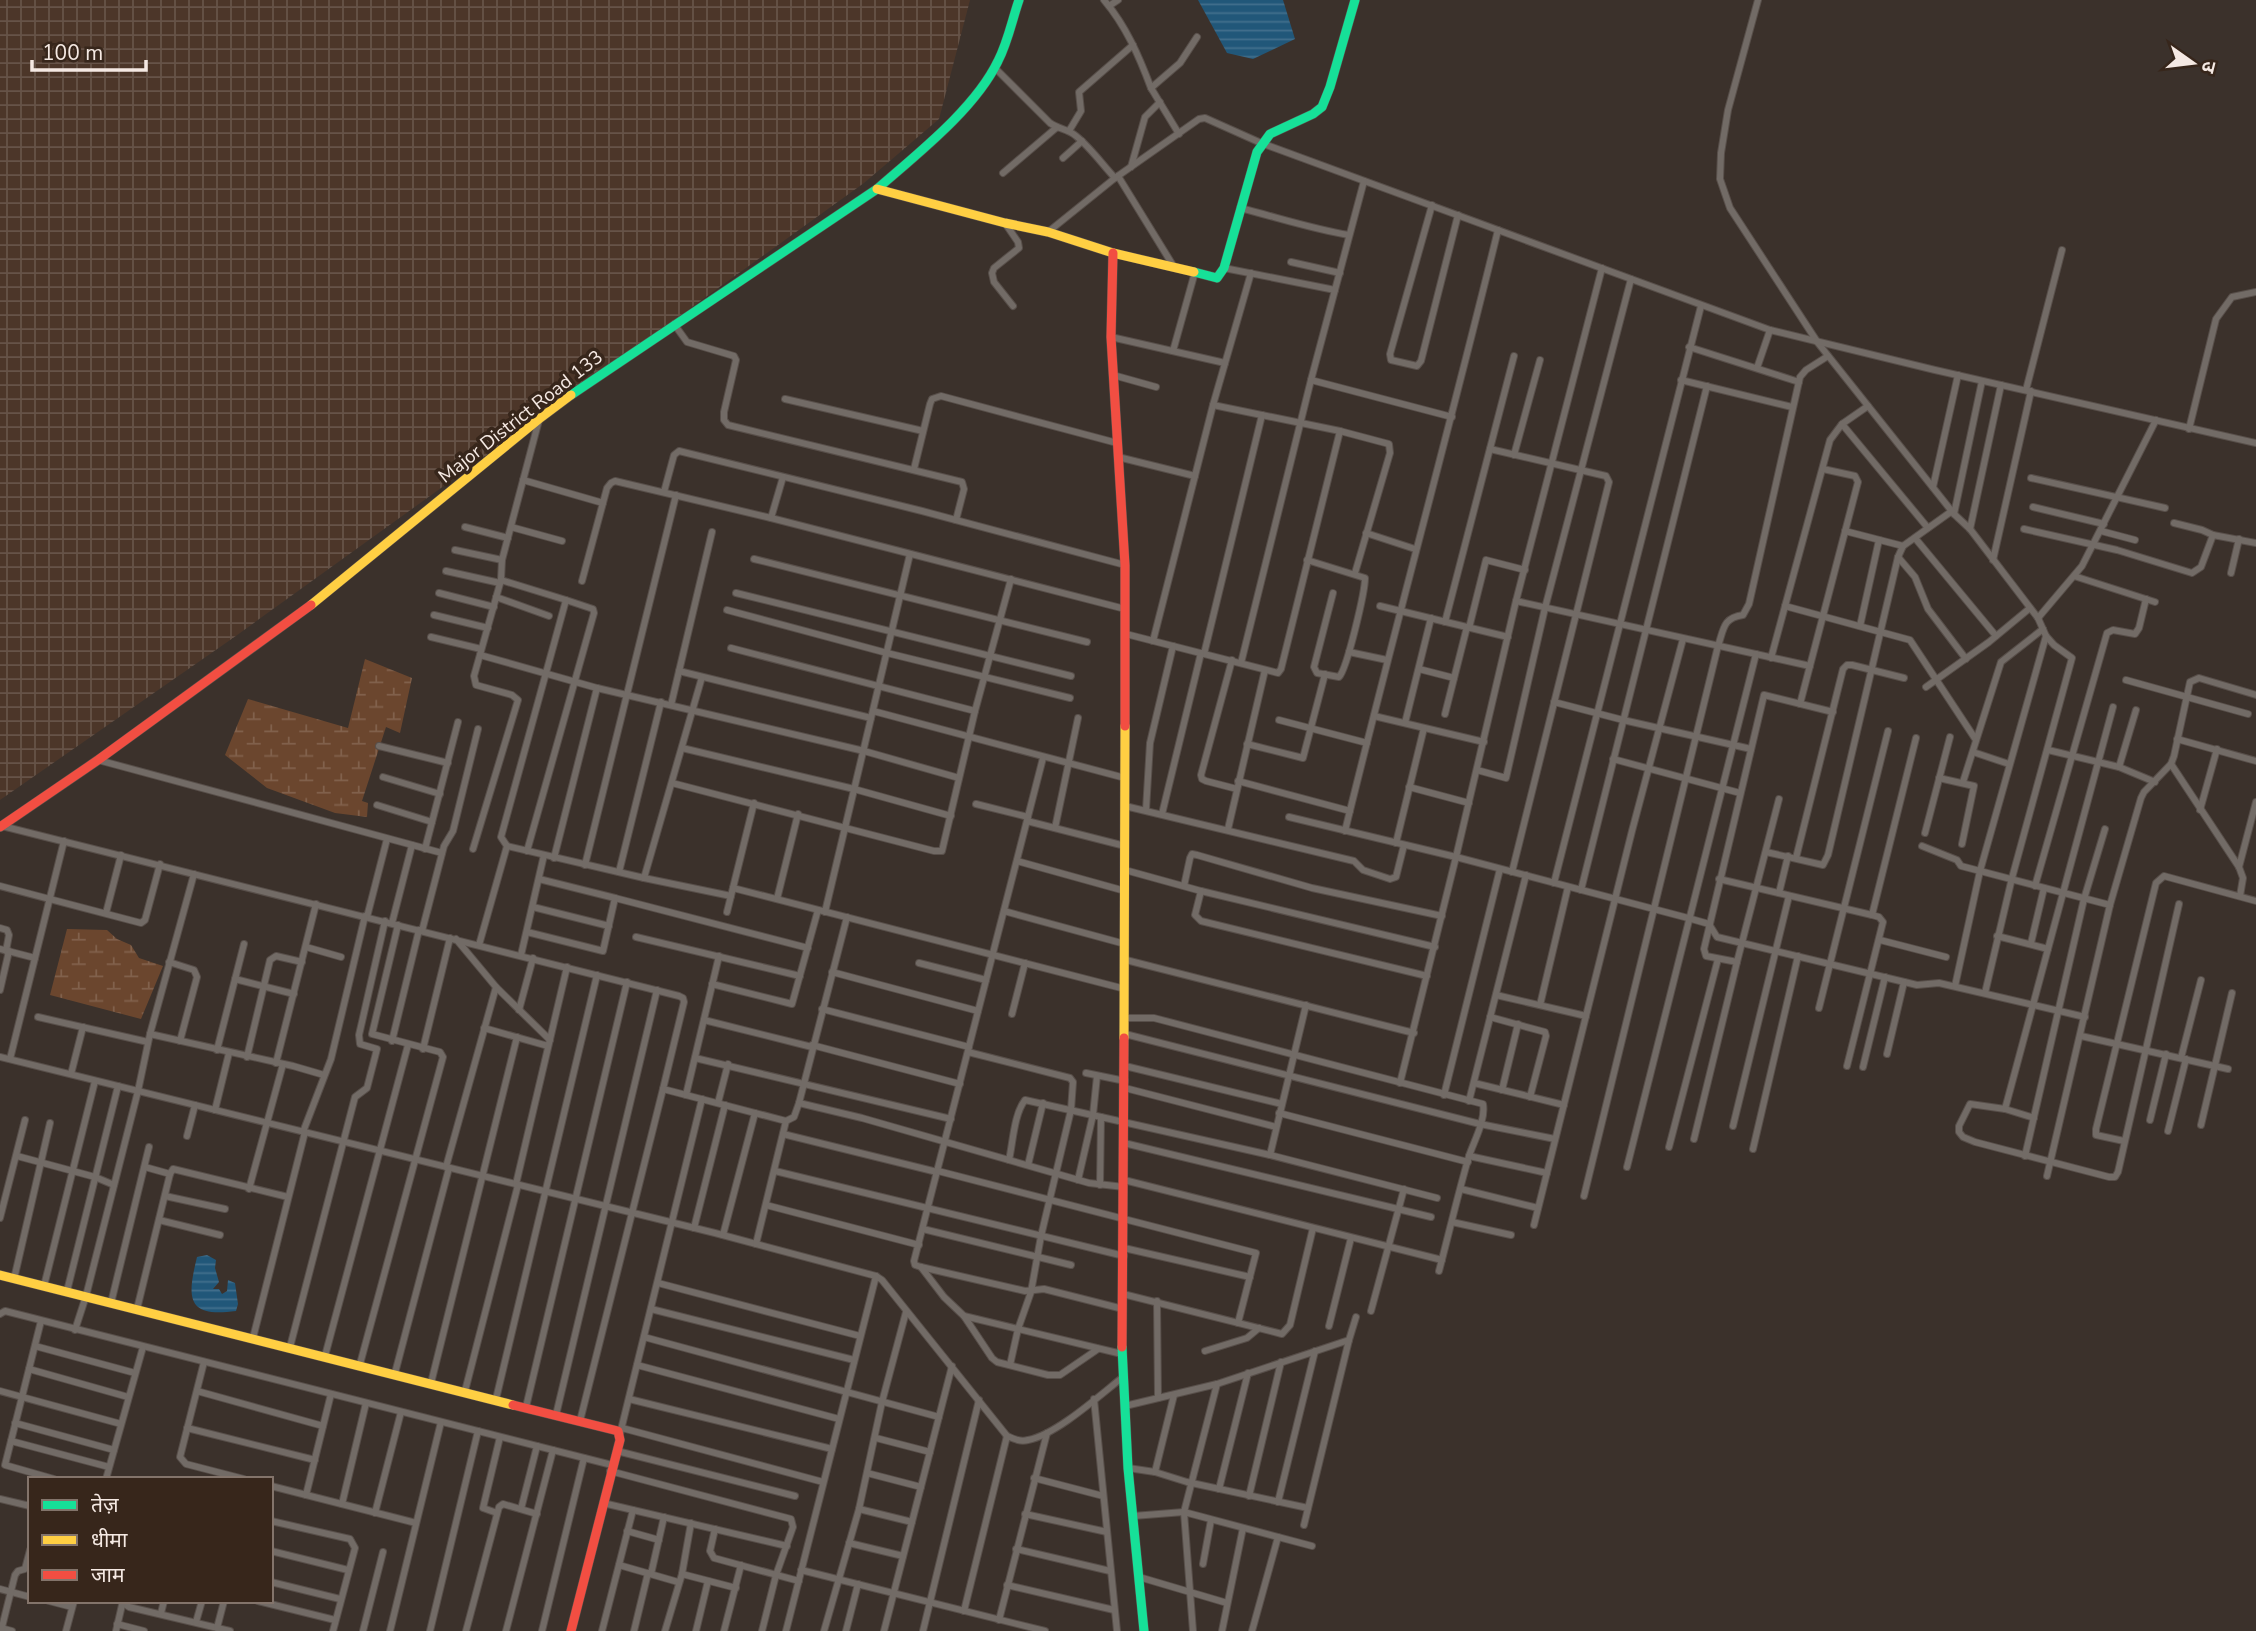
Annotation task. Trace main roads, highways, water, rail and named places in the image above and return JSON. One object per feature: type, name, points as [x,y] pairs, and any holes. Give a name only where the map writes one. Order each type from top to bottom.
[{"type":"water","points":[[1198,0],[1283,0],[1295,39],[1253,59],[1227,53]]},
{"type":"water","points":[[207,1255],[216,1260],[219,1282],[213,1289],[219,1289],[222,1294],[227,1291],[228,1280],[235,1283],[238,1304],[236,1311],[207,1311],[194,1302],[192,1284],[197,1257]]}]
